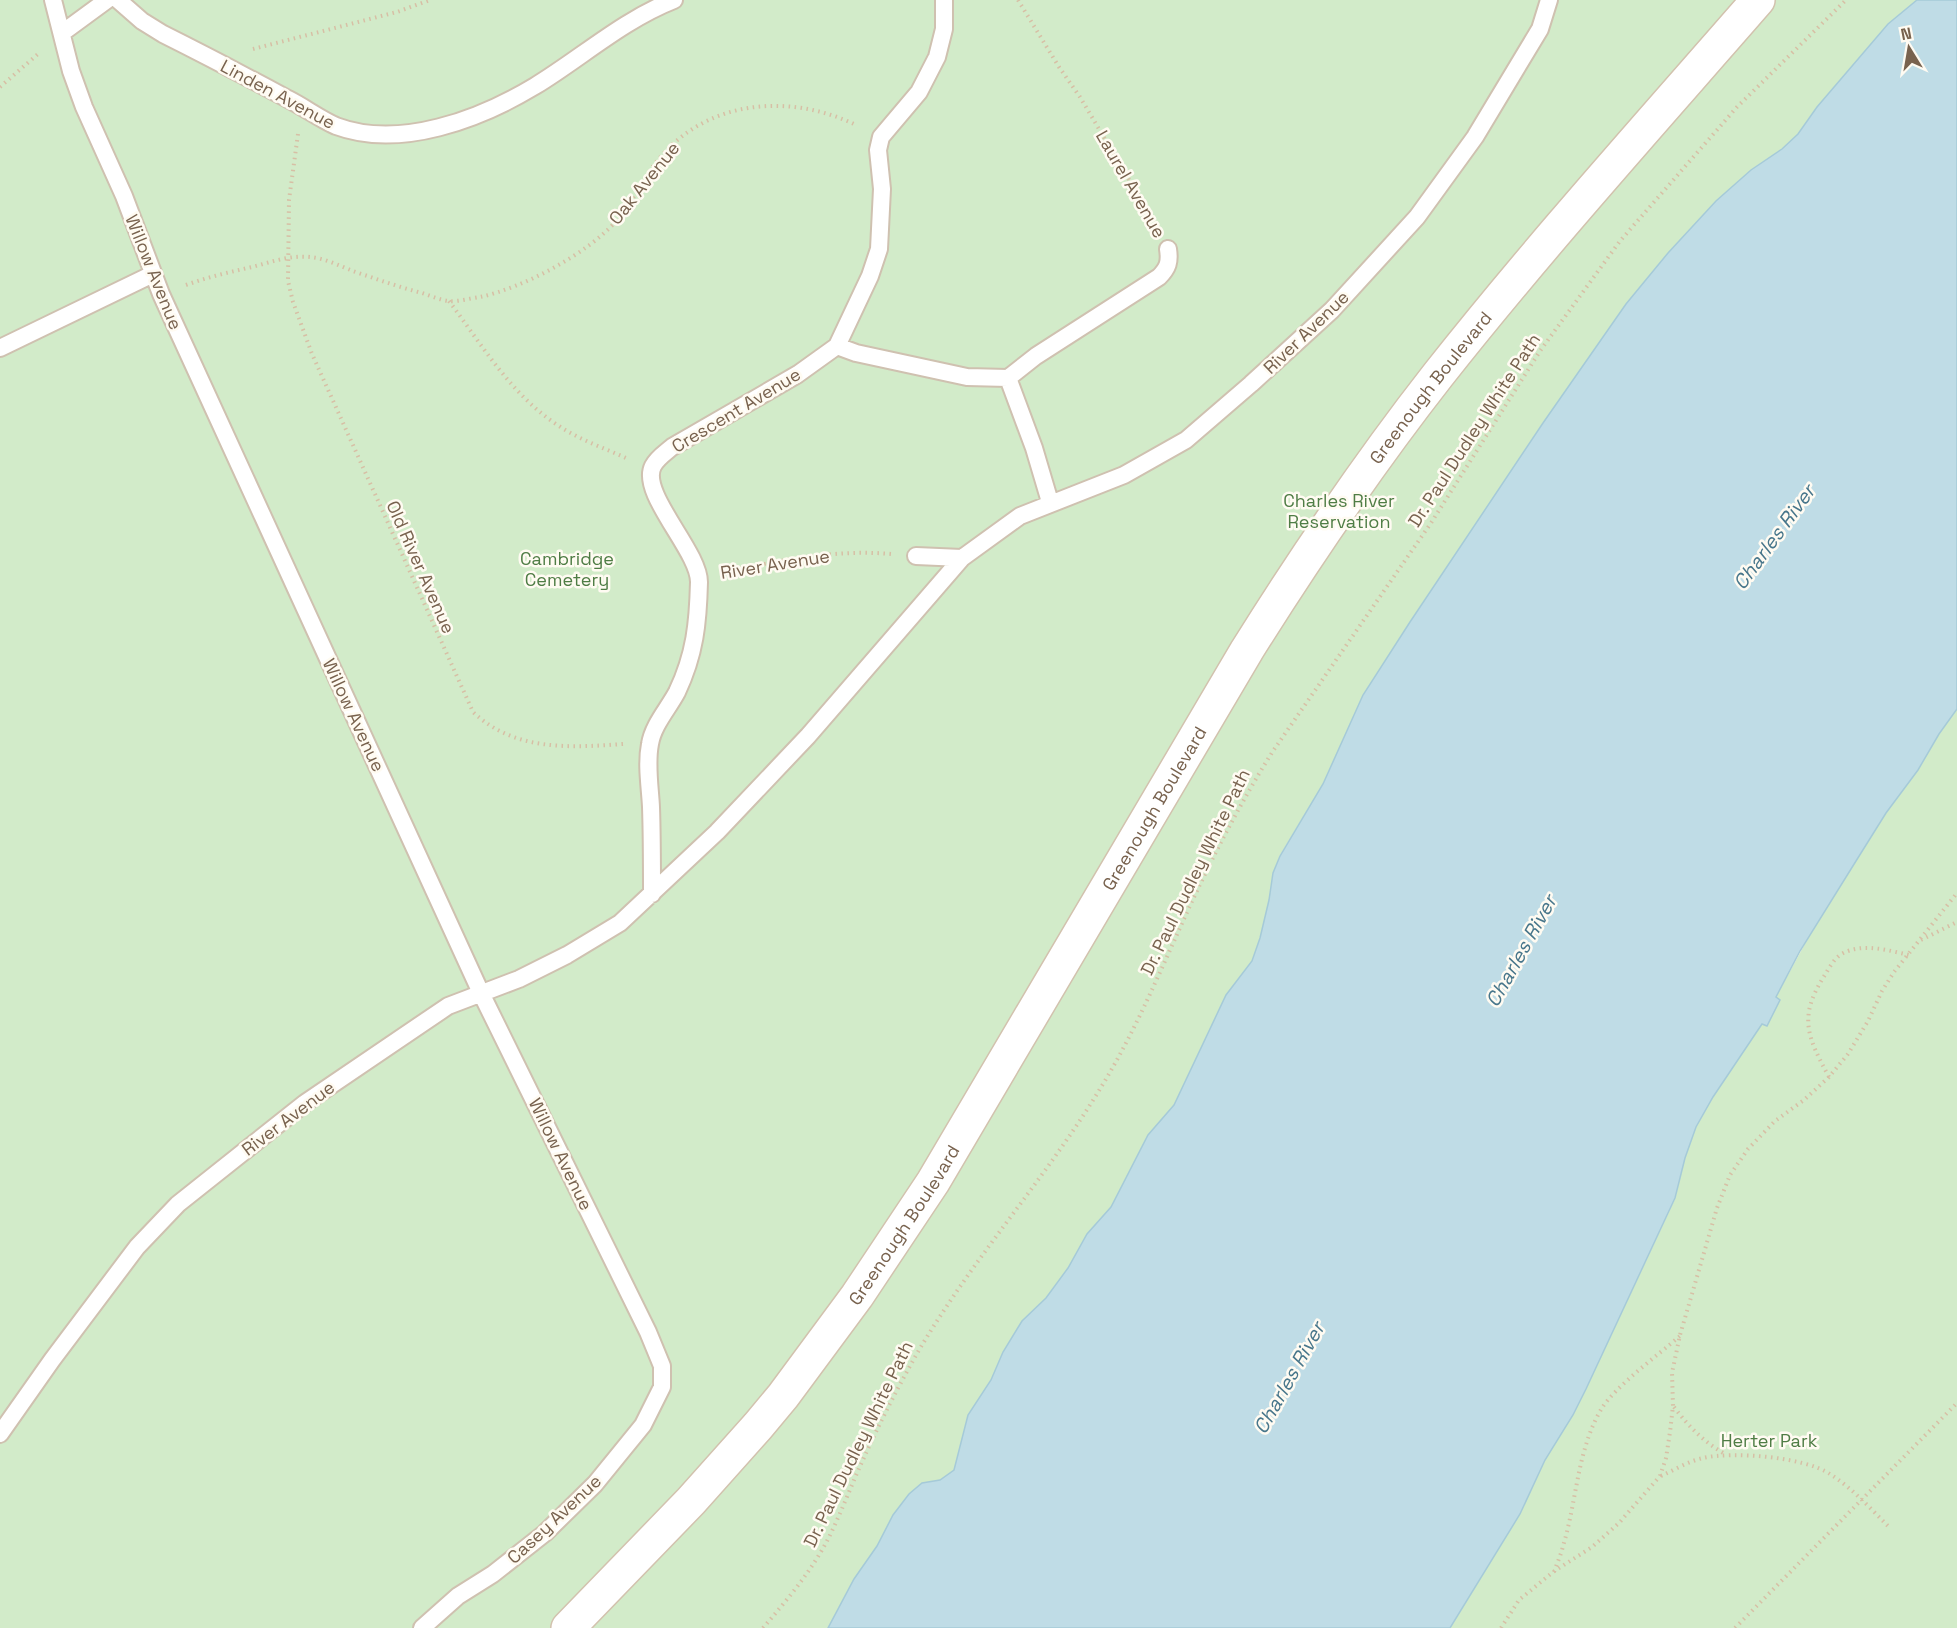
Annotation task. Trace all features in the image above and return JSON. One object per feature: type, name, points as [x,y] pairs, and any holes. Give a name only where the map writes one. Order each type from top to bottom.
[{"type":"main road","name":"Greenough Boulevard","points":[[568,1628],[691,1501],[758,1426],[783,1396],[863,1286],[938,1173],[1247,650],[1320,538],[1375,460],[1437,377],[1510,287],[1758,0]]},
{"type":"lane","name":"Willow Avenue","points":[[53,0],[71,71],[84,107],[124,196],[161,294],[481,993],[648,1332],[662,1366],[662,1387]]},
{"type":"lane","points":[[62,33],[107,0]]},
{"type":"lane","name":"Linden Avenue","points":[[118,0],[142,21],[163,34],[335,126],[361,132],[387,134],[412,132],[476,117],[510,101],[565,68],[621,27],[674,0]]},
{"type":"lane","points":[[881,137],[909,106],[933,68],[944,29],[944,0]]},
{"type":"lane","name":"River Avenue","points":[[0,1434],[137,1247],[178,1204],[305,1103],[448,1006],[519,979],[567,955],[620,922],[717,832],[808,736],[962,558],[1020,516],[1050,502],[1124,475],[1186,440],[1332,310],[1417,217],[1475,136],[1540,29],[1549,0]]},
{"type":"lane","name":"Crescent Avenue","points":[[652,468],[660,456],[672,447],[798,374],[837,346],[870,276],[879,249],[882,189],[878,150],[881,137]]},
{"type":"lane","name":"Laurel Avenue","points":[[1008,378],[1045,350],[1159,277],[1170,260],[1168,249]]},
{"type":"lane","points":[[0,348],[153,274]]},
{"type":"lane","points":[[837,346],[856,353],[967,377],[1008,378],[1034,448],[1050,502]]},
{"type":"lane","points":[[652,468],[651,482],[655,495],[699,577]]},
{"type":"lane","points":[[916,556],[962,558]]},
{"type":"lane","name":"River Avenue","points":[[652,894],[648,762],[650,742],[687,669],[695,642],[699,577]]},
{"type":"lane","name":"Casey Avenue","points":[[422,1628],[458,1596],[494,1574],[545,1533],[595,1484],[643,1425],[662,1387]]},
{"type":"path","points":[[214,60],[398,12],[430,0]]},
{"type":"path","name":"Laurel Avenue","points":[[1018,0],[1080,97],[1164,237],[1168,249]]},
{"type":"path","name":"Dr. Paul Dudley White Path","points":[[764,1628],[802,1579],[827,1541],[902,1379],[948,1301],[1046,1172],[1113,1068],[1140,1016],[1197,891],[1273,751],[1431,523],[1540,351],[1620,241],[1737,107],[1846,0]]},
{"type":"path","points":[[0,87],[62,33]]},
{"type":"path","name":"Oak Avenue","points":[[161,294],[204,278],[288,258],[312,257],[449,301],[481,297],[518,286],[559,265],[597,238],[617,220],[658,159],[682,136],[703,123],[728,113],[764,106],[790,105],[842,118],[881,137]]},
{"type":"path","name":"Old River Avenue","points":[[305,108],[298,134],[289,200],[288,281],[293,302],[312,354],[473,712],[487,725],[507,735],[532,743],[588,746],[650,742]]},
{"type":"path","points":[[449,301],[513,387],[535,408],[558,426],[579,438],[652,468]]},
{"type":"path","name":"River Avenue","points":[[699,577],[795,558],[863,551],[916,556]]},
{"type":"path","points":[[1501,1628],[1519,1600],[1553,1572],[1592,1547],[1619,1523],[1660,1476],[1666,1458],[1673,1406],[1672,1373],[1680,1335],[1717,1208],[1730,1175],[1748,1149],[1775,1121],[1804,1100],[1829,1077],[1848,1054],[1868,1021],[1882,991],[1957,893]]},
{"type":"path","points":[[1921,940],[1957,922]]},
{"type":"path","points":[[1829,1077],[1809,1035],[1808,1016],[1811,1000],[1830,967],[1838,956],[1858,949],[1872,948],[1909,954]]},
{"type":"path","points":[[1553,1572],[1564,1545],[1582,1461],[1594,1422],[1603,1406],[1618,1390],[1680,1335]]},
{"type":"path","points":[[1735,1628],[1957,1403]]},
{"type":"path","points":[[1673,1406],[1688,1426],[1709,1445],[1726,1454]]},
{"type":"path","points":[[1660,1476],[1701,1459],[1726,1454],[1763,1457],[1813,1466],[1848,1487],[1888,1526]]},
{"type":"green space","name":"Cambridge Cemetery","points":[[0,0],[1917,0],[1888,24],[1817,107],[1798,134],[1782,149],[1751,170],[1716,201],[1668,253],[1626,304],[1543,423],[1363,695],[1323,784],[1280,855],[1273,873],[1260,938],[1252,961],[1226,995],[1174,1105],[1148,1135],[1111,1207],[1087,1234],[1068,1268],[1046,1298],[1022,1321],[1003,1352],[991,1380],[968,1415],[954,1470],[940,1480],[922,1483],[854,1579],[828,1628],[0,1628]]},
{"type":"green space","name":"Herter Park","points":[[1957,709],[1957,1628],[1450,1628],[1520,1514],[1545,1460],[1586,1389],[1675,1199],[1685,1158],[1696,1127],[1713,1097],[1762,1024],[1767,1026],[1776,997],[1813,929],[1886,813],[1918,770]]},
{"type":"water","name":"Charles River","points":[[1917,0],[1957,0],[1957,709],[1918,770],[1886,813],[1800,951],[1776,997],[1780,1000],[1767,1026],[1762,1024],[1713,1097],[1696,1127],[1675,1198],[1586,1389],[1545,1460],[1520,1514],[1450,1628],[828,1628],[854,1579],[877,1546],[893,1515],[909,1494],[922,1483],[940,1480],[954,1470],[968,1415],[991,1380],[1003,1352],[1022,1321],[1046,1298],[1068,1268],[1087,1234],[1111,1207],[1148,1135],[1174,1105],[1226,995],[1252,961],[1260,938],[1273,873],[1280,856],[1323,784],[1363,695],[1543,423],[1626,304],[1668,253],[1716,201],[1751,170],[1782,149],[1798,134],[1817,107],[1888,24]]},
{"type":"park label","name":"Charles River Reservation","points":[[1339,510]]}]
